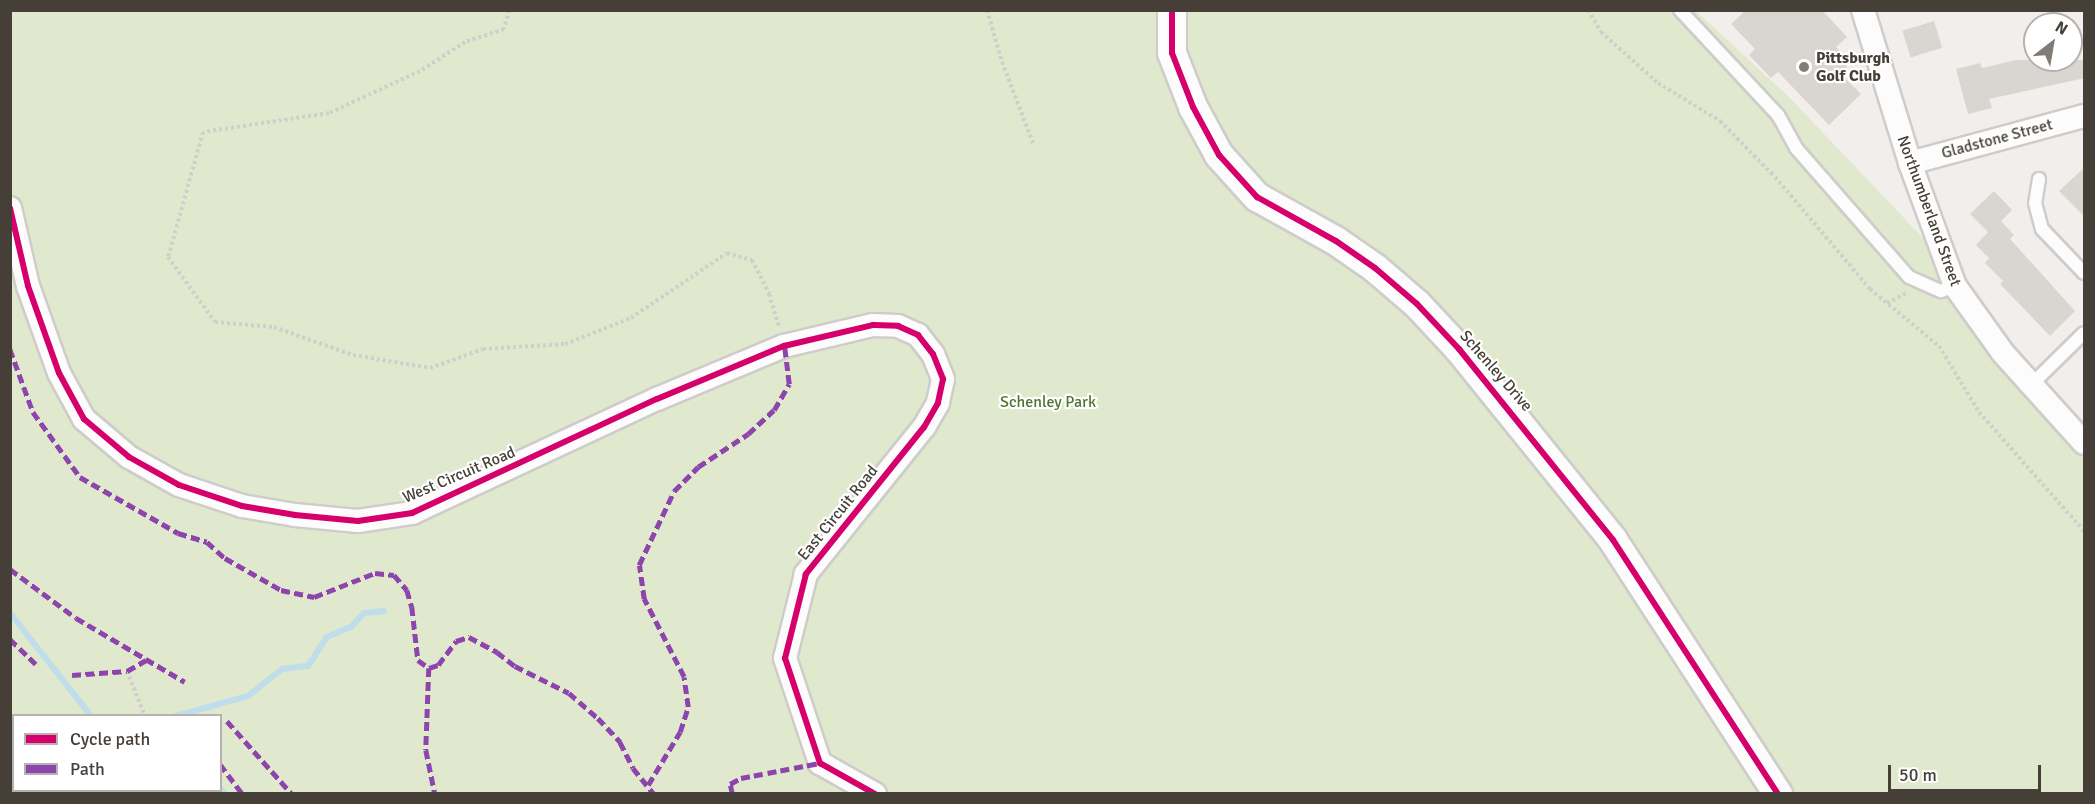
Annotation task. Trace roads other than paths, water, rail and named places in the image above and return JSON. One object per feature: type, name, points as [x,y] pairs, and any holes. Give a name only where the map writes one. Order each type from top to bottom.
[{"type":"street","name":"Schenley Drive","points":[[1172,10],[1172,53],[1193,107],[1220,155],[1257,197],[1336,241],[1375,268],[1417,304],[1460,349],[1613,540],[1778,794]]},
{"type":"street","name":"Northumberland Street","points":[[1863,10],[1910,163],[1955,286],[2031,385],[2085,443]]},
{"type":"street","name":"Gladstone Street","points":[[1910,163],[2085,116]]},
{"type":"street","name":"West Circuit Road","points":[[10,208],[32,297],[59,373],[84,419],[129,457],[178,485],[253,507],[358,521],[412,513],[657,399],[784,346],[845,330],[898,326],[918,335],[933,354],[943,379],[938,404]]},
{"type":"street","name":"East Circuit Road","points":[[875,794],[819,764],[784,658],[806,574],[924,427],[938,404]]},
{"type":"lane","points":[[1680,10],[1778,115],[1796,148],[1909,277],[1941,291],[1955,286]]},
{"type":"lane","points":[[2039,179],[2035,203],[2042,229],[2085,273]]},
{"type":"lane","points":[[2031,385],[2085,333]]},
{"type":"waterway","points":[[183,714],[248,696],[282,669],[308,666],[327,637],[351,627],[364,613],[384,611]]},
{"type":"waterway","points":[[10,613],[89,714]]},
{"type":"waterway","points":[[222,790],[225,794]]},
{"type":"place","name":"Pittsburgh Golf Club","points":[[1804,67]]},
{"type":"park label","name":"Schenley Park","points":[[1048,402]]}]
